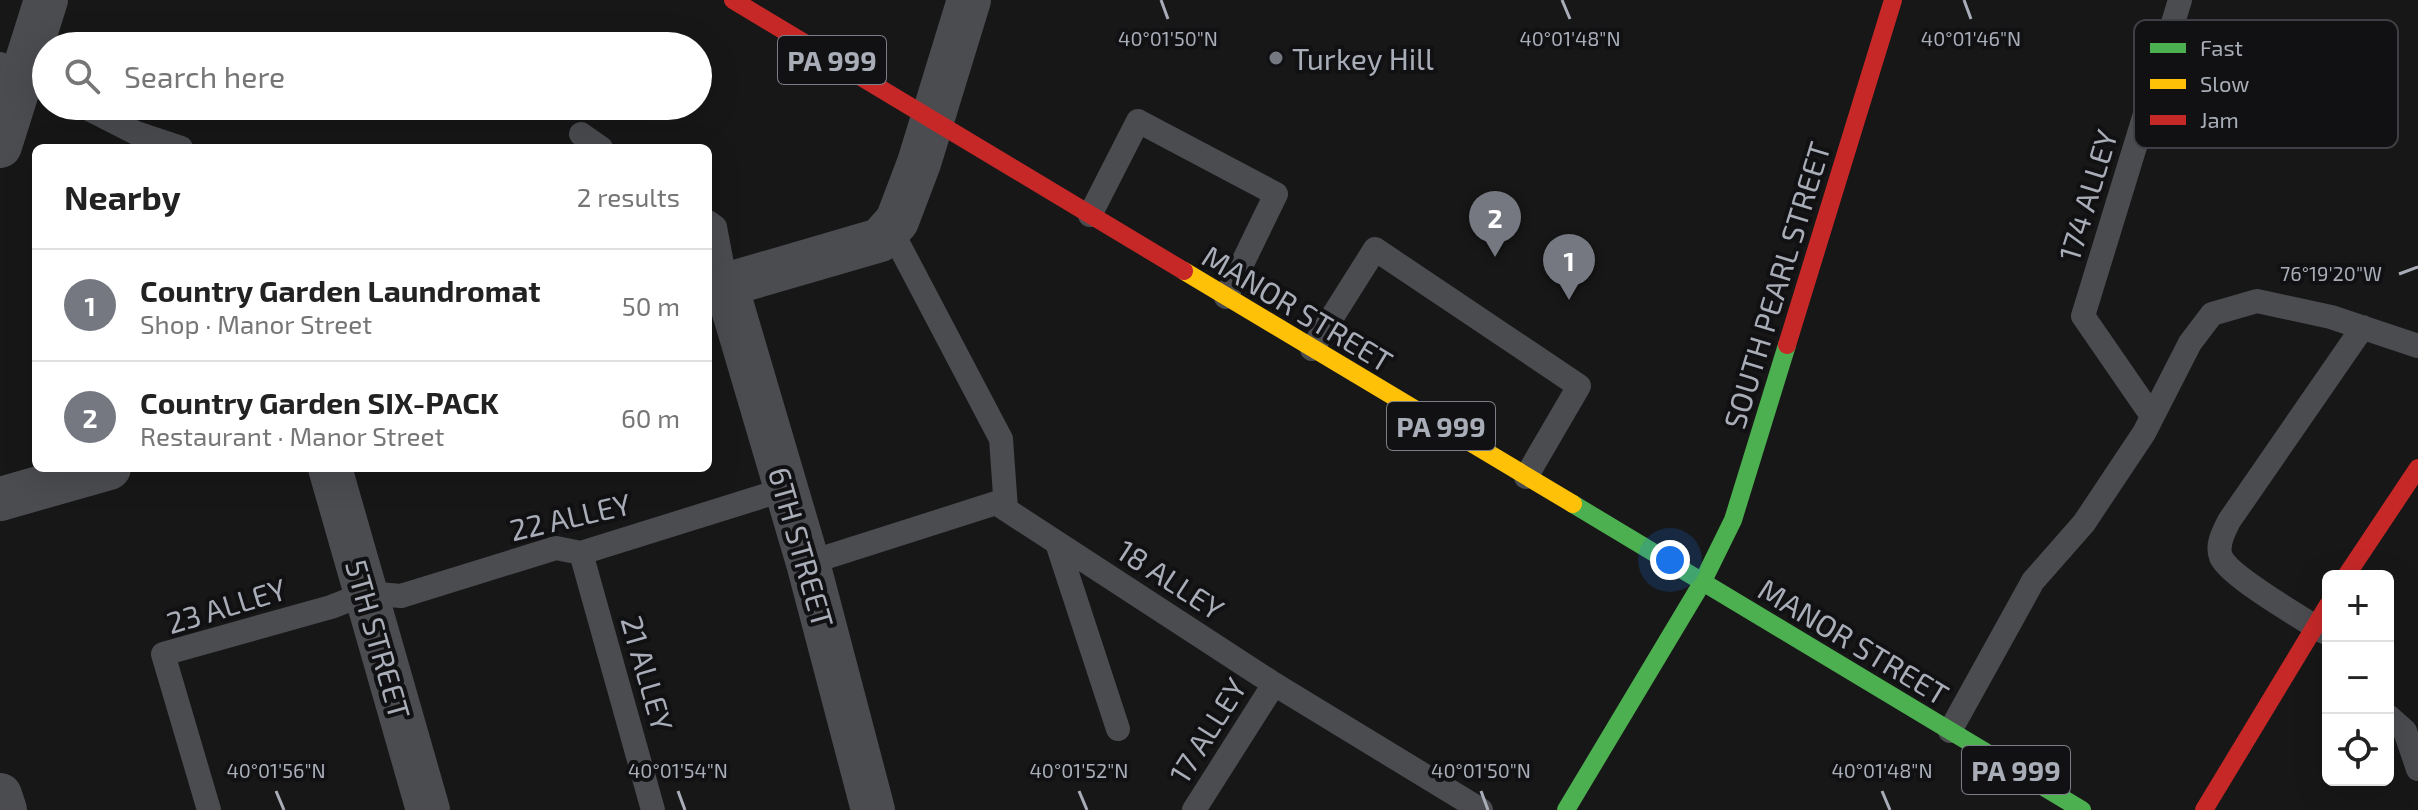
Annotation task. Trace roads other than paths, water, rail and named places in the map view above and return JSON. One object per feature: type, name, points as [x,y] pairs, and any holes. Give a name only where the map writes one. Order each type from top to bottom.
[{"type":"main road","name":"MANOR STREET","points":[[733,0],[2082,810]]},
{"type":"main road","name":"SOUTH PEARL STREET","points":[[1566,810],[1702,583],[1733,520],[1893,0]]},
{"type":"main road","points":[[2350,570],[2397,495],[2418,468]]},
{"type":"main road","points":[[2204,810],[2322,631]]},
{"type":"street","points":[[36,32],[46,0]]},
{"type":"street","points":[[717,288],[880,240],[897,221],[914,178],[969,0]]},
{"type":"street","points":[[0,146],[32,46]]},
{"type":"street","name":"6TH STREET","points":[[717,288],[786,489],[873,810]]},
{"type":"street","points":[[0,499],[95,472]]},
{"type":"street","name":"5TH STREET","points":[[331,472],[428,810]]},
{"type":"street","points":[[0,795],[5,810]]},
{"type":"lane","name":"174 ALLEY","points":[[2174,20],[2180,0]]},
{"type":"lane","points":[[110,120],[169,144]]},
{"type":"lane","points":[[1090,215],[1138,121],[1276,194],[1226,297]]},
{"type":"lane","name":"174 ALLEY","points":[[2135,148],[2083,316],[2152,416]]},
{"type":"lane","points":[[712,225],[715,227],[717,288]]},
{"type":"lane","points":[[890,228],[1001,439],[1006,509]]},
{"type":"lane","points":[[1312,349],[1375,249],[1579,386],[1526,477]]},
{"type":"lane","points":[[1950,731],[2033,581],[2084,523],[2152,416],[2190,343],[2212,314],[2257,301],[2363,327],[2418,346]]},
{"type":"lane","points":[[2322,631],[2236,574],[2221,557],[2220,541],[2229,521],[2363,327]]},
{"type":"lane","name":"22 ALLEY","points":[[367,593],[401,596],[556,548],[581,553],[786,489]]},
{"type":"lane","points":[[2397,495],[2418,512]]},
{"type":"lane","points":[[808,563],[996,503],[1006,509]]},
{"type":"lane","name":"18 ALLEY","points":[[1006,509],[1274,684],[1481,810]]},
{"type":"lane","points":[[1057,543],[1118,729]]},
{"type":"lane","name":"21 ALLEY","points":[[581,553],[653,810]]},
{"type":"lane","name":"23 ALLEY","points":[[209,810],[163,654],[331,607],[367,593]]},
{"type":"lane","name":"17 ALLEY","points":[[1194,810],[1274,684]]},
{"type":"lane","points":[[2394,721],[2405,731],[2418,769]]},
{"type":"place","name":"Turkey Hill","points":[[1276,58]]},
{"type":"place","name":"Country Garden SIX-PACK","points":[[1495,257]]},
{"type":"place","name":"Country Garden Laundromat","points":[[1569,300]]}]
